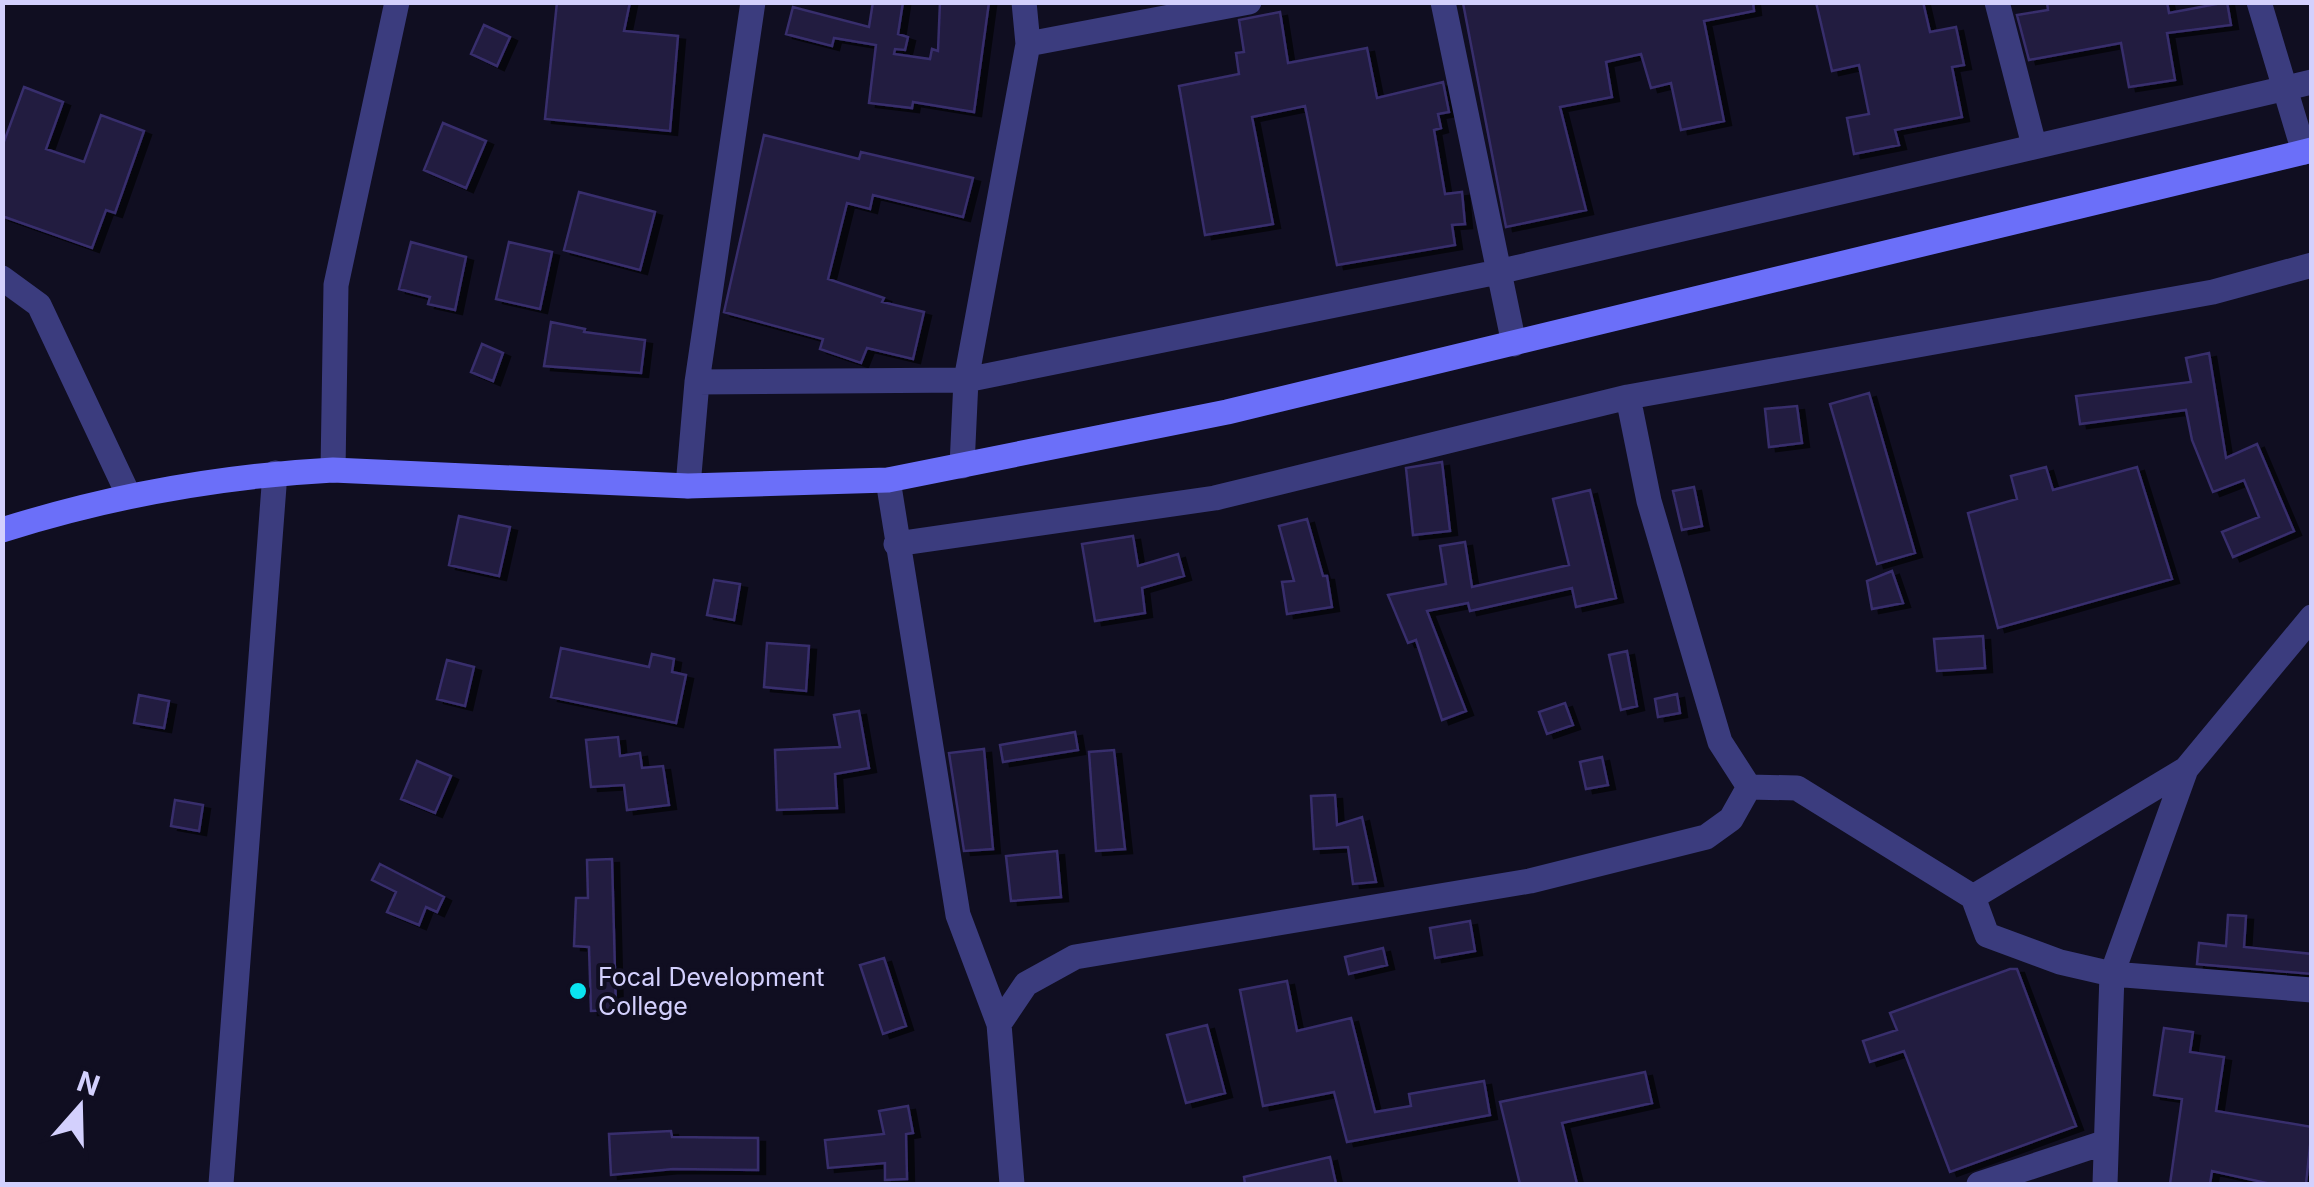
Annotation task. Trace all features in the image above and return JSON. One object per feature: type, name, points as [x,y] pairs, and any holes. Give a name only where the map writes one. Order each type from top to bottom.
[{"type":"main road","points":[[2,530],[128,496],[275,474],[333,470],[688,486],[888,480],[1227,412],[2308,151]]},
{"type":"street","points":[[333,470],[336,285],[397,2]]},
{"type":"street","points":[[688,486],[697,382],[753,2]]},
{"type":"street","points":[[962,466],[966,380],[1028,44],[1024,2]]},
{"type":"street","points":[[1028,44],[1249,2]]},
{"type":"street","points":[[1443,2],[1514,344]]},
{"type":"street","points":[[1996,2],[2034,144]]},
{"type":"street","points":[[2259,2],[2282,88],[2308,151]]},
{"type":"street","points":[[697,382],[966,380],[1498,272],[2312,82]]},
{"type":"street","points":[[896,544],[1215,498],[1628,396],[2194,296],[2312,264]]},
{"type":"street","points":[[2,278],[39,306],[128,496]]},
{"type":"street","points":[[1628,396],[1648,502],[1720,742],[1750,787]]},
{"type":"street","points":[[221,1184],[275,474]]},
{"type":"street","points":[[888,480],[958,915],[999,1024],[1012,1184]]},
{"type":"street","points":[[1973,897],[2186,769],[2312,617]]},
{"type":"street","points":[[2106,1184],[2112,974],[2186,769]]},
{"type":"street","points":[[1750,787],[1797,788],[1973,897],[1988,935],[2060,962],[2112,974],[2136,972],[2312,990]]},
{"type":"street","points":[[999,1024],[1026,984],[1074,957],[1530,882],[1706,836],[1731,819],[1750,787]]},
{"type":"street","points":[[1979,1184],[2106,1142]]},
{"type":"building","points":[[557,2],[630,2],[624,31],[678,36],[670,131],[545,119]]},
{"type":"building","points":[[873,2],[903,2],[898,34],[908,37],[905,50],[895,49],[894,54],[930,59],[932,49],[938,51],[940,2],[989,2],[974,112],[913,102],[912,108],[869,103],[876,45],[834,38],[832,46],[786,34],[793,7],[869,27]]},
{"type":"building","points":[[1753,2],[1754,11],[1704,21],[1724,121],[1681,130],[1671,83],[1651,88],[1641,54],[1606,62],[1612,97],[1560,107],[1586,210],[1506,227],[1463,3]]},
{"type":"building","points":[[1816,2],[1923,2],[1930,32],[1956,27],[1964,65],[1952,67],[1962,117],[1895,130],[1899,145],[1854,154],[1847,118],[1869,114],[1859,65],[1832,71]]},
{"type":"building","points":[[2047,2],[2167,2],[2169,13],[2227,2],[2231,25],[2167,33],[2175,80],[2129,87],[2121,43],[2029,60],[2017,15],[2048,10]]},
{"type":"building","points":[[1280,12],[1288,63],[1367,48],[1377,98],[1443,82],[1449,112],[1438,114],[1441,128],[1434,130],[1445,194],[1462,192],[1465,224],[1452,225],[1455,245],[1337,265],[1305,106],[1252,117],[1273,224],[1205,235],[1179,86],[1239,74],[1236,53],[1244,52],[1239,20]]},
{"type":"building","points":[[484,25],[510,37],[497,66],[471,54]]},
{"type":"building","points":[[24,87],[63,102],[46,149],[84,162],[101,115],[144,131],[115,213],[106,210],[92,248],[2,216],[2,147]]},
{"type":"building","points":[[443,123],[486,141],[466,188],[424,170]]},
{"type":"building","points":[[764,135],[859,159],[861,152],[973,178],[963,217],[873,195],[870,209],[847,203],[828,279],[884,298],[882,302],[924,312],[913,359],[867,348],[861,363],[820,349],[823,339],[724,312]]},
{"type":"building","points":[[579,192],[655,212],[640,270],[564,250]]},
{"type":"building","points":[[411,242],[466,257],[455,310],[428,304],[430,297],[399,289]]},
{"type":"building","points":[[509,242],[552,252],[540,309],[496,299]]},
{"type":"building","points":[[551,322],[585,329],[584,332],[645,340],[641,373],[544,366]]},
{"type":"building","points":[[482,344],[503,353],[493,381],[471,372]]},
{"type":"building","points":[[2209,353],[2226,458],[2257,444],[2294,531],[2233,557],[2222,532],[2259,517],[2244,480],[2213,492],[2192,440],[2186,410],[2080,424],[2076,396],[2191,382],[2186,358]]},
{"type":"building","points":[[1869,393],[1915,553],[1877,564],[1830,404]]},
{"type":"building","points":[[1797,406],[1802,443],[1769,447],[1765,409]]},
{"type":"building","points":[[1442,462],[1450,531],[1413,535],[1406,468]]},
{"type":"building","points":[[2046,467],[2053,490],[2137,467],[2172,579],[1998,628],[1968,513],[2017,499],[2011,476]]},
{"type":"building","points":[[1694,487],[1702,526],[1682,530],[1673,491]]},
{"type":"building","points":[[1590,490],[1616,598],[1576,607],[1572,588],[1470,611],[1468,603],[1427,611],[1466,711],[1442,720],[1416,640],[1408,643],[1388,595],[1446,584],[1440,546],[1465,542],[1472,587],[1569,565],[1553,499]]},
{"type":"building","points":[[459,516],[510,527],[499,576],[449,565]]},
{"type":"building","points":[[1307,519],[1323,576],[1327,576],[1332,607],[1287,614],[1282,582],[1294,581],[1279,526]]},
{"type":"building","points":[[1133,536],[1138,566],[1178,554],[1184,576],[1142,588],[1145,613],[1095,621],[1082,544]]},
{"type":"building","points":[[1892,571],[1903,603],[1872,609],[1867,581]]},
{"type":"building","points":[[714,580],[740,584],[734,620],[707,615]]},
{"type":"building","points":[[1983,636],[1985,668],[1937,671],[1934,639]]},
{"type":"building","points":[[767,643],[809,646],[806,691],[764,687]]},
{"type":"building","points":[[561,648],[649,667],[652,654],[674,659],[672,672],[686,675],[676,723],[551,697]]},
{"type":"building","points":[[1627,651],[1637,706],[1621,710],[1609,655]]},
{"type":"building","points":[[447,660],[474,667],[465,706],[437,699]]},
{"type":"building","points":[[1677,694],[1680,713],[1658,717],[1655,699]]},
{"type":"building","points":[[139,695],[169,701],[164,728],[134,723]]},
{"type":"building","points":[[1565,703],[1573,725],[1547,734],[1539,712]]},
{"type":"building","points":[[859,711],[869,768],[835,774],[837,808],[777,810],[775,750],[840,747],[834,715]]},
{"type":"building","points":[[1075,732],[1078,750],[1003,762],[1000,745]]},
{"type":"building","points":[[618,737],[620,756],[640,753],[642,768],[663,766],[669,805],[627,810],[624,785],[591,787],[586,740]]},
{"type":"building","points":[[984,749],[993,849],[964,851],[949,753]]},
{"type":"building","points":[[1114,750],[1125,849],[1096,851],[1089,752]]},
{"type":"building","points":[[1602,757],[1608,785],[1586,789],[1580,762]]},
{"type":"building","points":[[417,761],[451,776],[435,813],[401,799]]},
{"type":"building","points":[[1335,795],[1337,825],[1362,817],[1376,882],[1353,884],[1348,847],[1314,849],[1311,796]]},
{"type":"building","points":[[175,800],[203,805],[199,831],[171,826]]},
{"type":"building","points":[[1057,851],[1061,897],[1011,901],[1006,856]]},
{"type":"building","points":[[612,859],[616,1010],[591,1011],[589,947],[574,946],[576,898],[588,898],[587,860]]},
{"type":"building","points":[[380,864],[444,897],[437,912],[426,907],[419,925],[387,912],[396,892],[372,880]]},
{"type":"building","points":[[2228,915],[2246,916],[2244,947],[2312,954],[2312,974],[2197,964],[2199,943],[2226,946]]},
{"type":"building","points":[[1470,921],[1475,951],[1435,958],[1430,928]]},
{"type":"building","points":[[1383,948],[1387,965],[1349,974],[1345,957]]},
{"type":"building","points":[[884,958],[906,1026],[883,1034],[860,965]]},
{"type":"building","points":[[2017,969],[2076,1126],[1950,1172],[1904,1051],[1870,1062],[1863,1041],[1897,1030],[1890,1013]]},
{"type":"building","points":[[1287,981],[1297,1031],[1351,1018],[1375,1112],[1411,1106],[1409,1094],[1484,1081],[1490,1115],[1347,1142],[1334,1092],[1263,1106],[1240,990]]},
{"type":"building","points":[[1207,1025],[1225,1093],[1186,1103],[1167,1035]]},
{"type":"building","points":[[2164,1028],[2193,1032],[2190,1052],[2224,1057],[2216,1111],[2312,1127],[2306,1184],[2271,1184],[2212,1171],[2210,1184],[2170,1184],[2182,1099],[2154,1095]]},
{"type":"building","points":[[1645,1072],[1652,1103],[1562,1123],[1577,1184],[1520,1184],[1500,1102]]},
{"type":"building","points":[[908,1106],[913,1133],[906,1134],[907,1179],[885,1180],[885,1163],[828,1168],[825,1140],[884,1134],[879,1111]]},
{"type":"building","points":[[671,1131],[672,1137],[758,1138],[758,1170],[673,1169],[611,1175],[609,1134]]},
{"type":"building","points":[[1330,1157],[1336,1184],[1245,1184],[1244,1177]]},
{"type":"place","name":"Focal Development College","points":[[578,991]]}]
